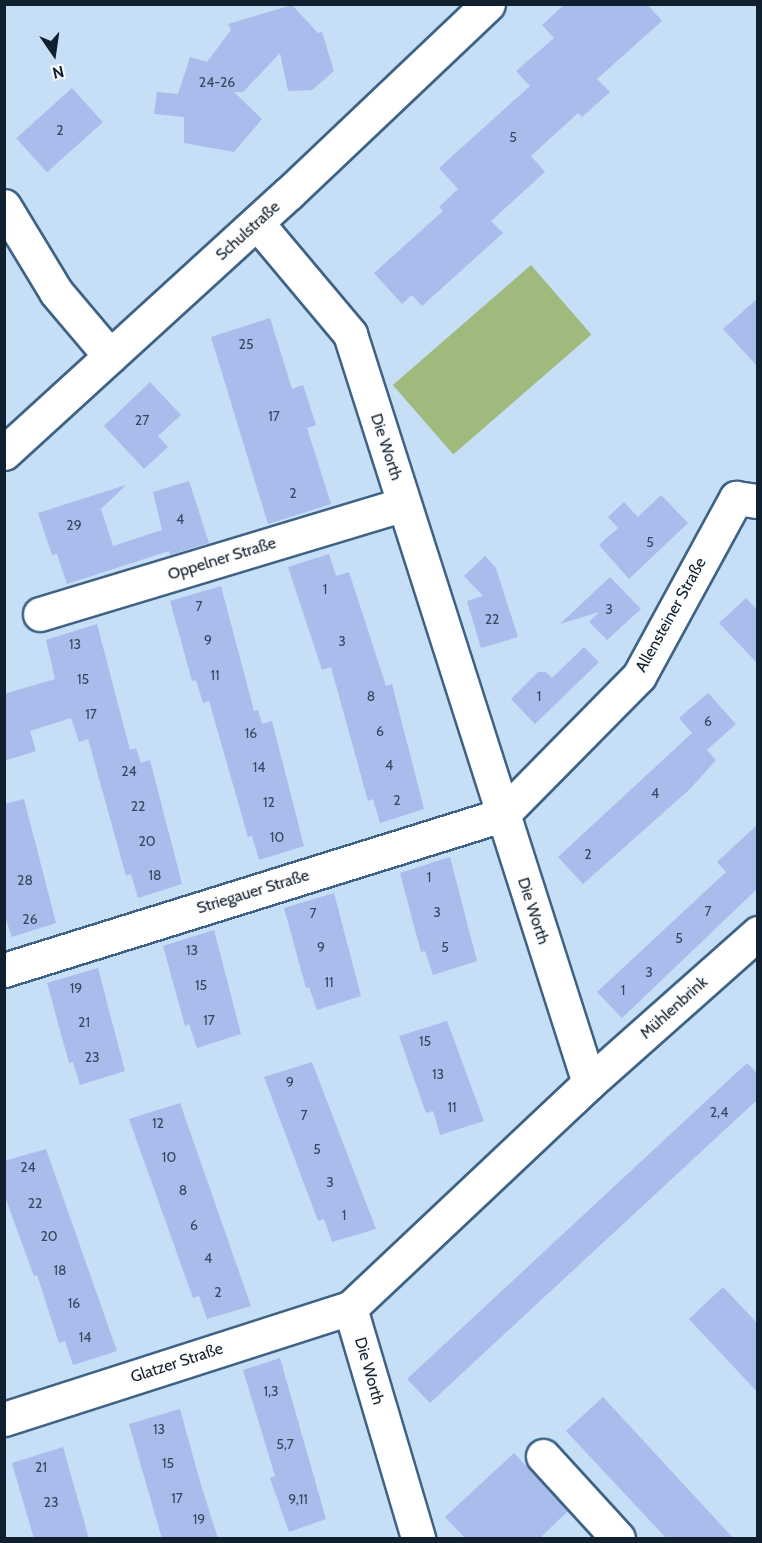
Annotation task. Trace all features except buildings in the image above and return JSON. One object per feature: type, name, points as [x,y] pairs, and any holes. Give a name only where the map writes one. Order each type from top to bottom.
[{"type":"street","name":"Schulstraße","points":[[4,453],[257,223],[488,4]]},
{"type":"street","points":[[4,206],[56,292],[110,356]]},
{"type":"street","name":"Die Worth","points":[[257,223],[350,334],[589,1083]]},
{"type":"street","name":"Allensteiner Straße","points":[[502,815],[639,676],[736,498],[758,501]]},
{"type":"street","name":"Oppelner Straße","points":[[40,614],[404,504]]},
{"type":"street","name":"Striegauer Straße","points":[[4,970],[502,815]]},
{"type":"street","name":"Mühlenbrink","points":[[589,1083],[758,933]]},
{"type":"street","points":[[350,1308],[589,1083]]},
{"type":"street","name":"Die Worth","points":[[350,1308],[418,1539]]},
{"type":"street","name":"Glatzer Straße","points":[[4,1419],[350,1308]]},
{"type":"street","points":[[543,1456],[618,1539]]},
{"type":"green space","points":[[531,265],[591,334],[453,454],[393,385]]}]
